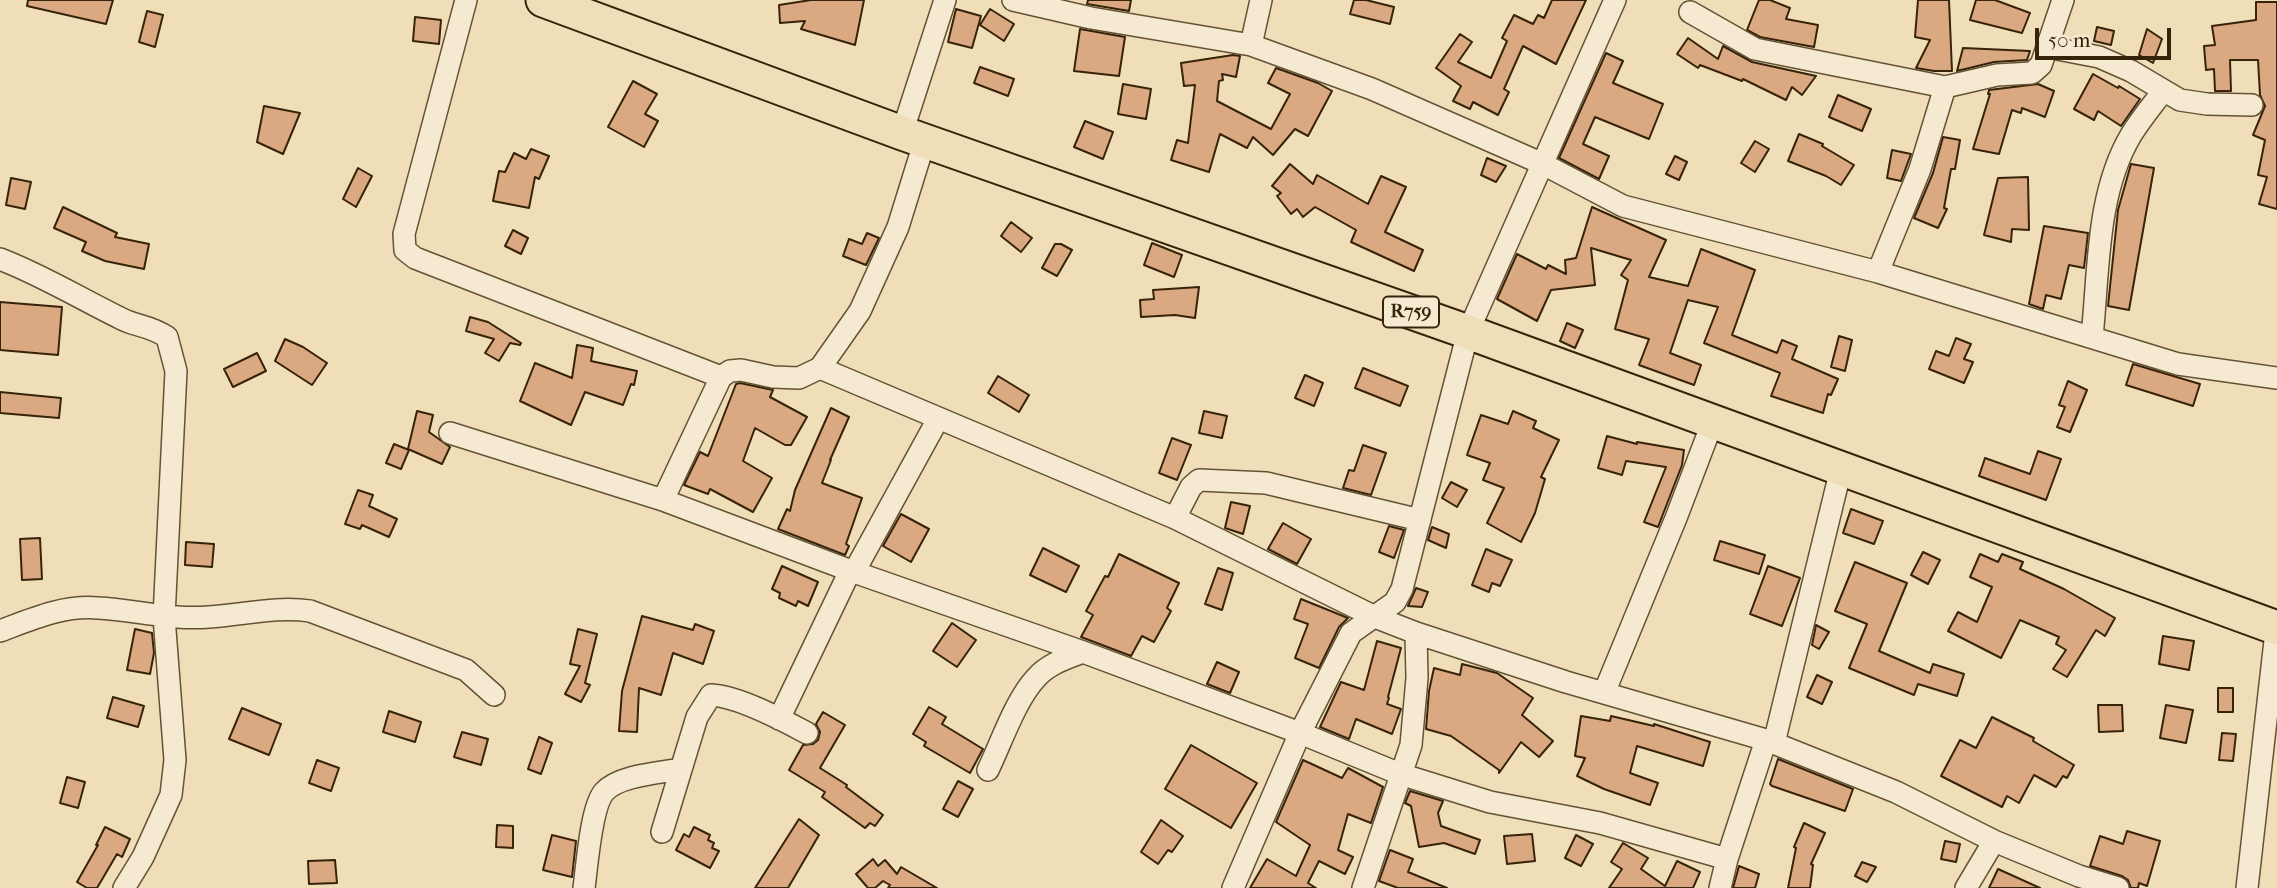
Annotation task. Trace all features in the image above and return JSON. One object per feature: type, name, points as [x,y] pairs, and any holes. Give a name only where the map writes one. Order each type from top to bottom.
[{"type":"main road","name":"R759","points":[[543,0],[913,136],[1468,332],[2277,626]]},
{"type":"street","points":[[466,0],[404,234],[405,250],[415,258],[721,377]]},
{"type":"street","points":[[663,500],[721,377],[730,371],[741,370],[773,377],[799,378],[820,368],[860,311],[898,227],[913,136],[945,0]]},
{"type":"street","points":[[1013,0],[1091,18],[1251,45],[1372,89],[1542,164],[1623,206],[1878,272],[2178,364],[2277,378]]},
{"type":"street","points":[[1251,45],[1261,0]]},
{"type":"street","points":[[1233,888],[1300,733],[1351,633],[1395,602],[1402,589],[1468,332],[1615,0]]},
{"type":"street","points":[[1690,12],[1755,49],[1945,87],[1997,75],[2032,74],[2041,65],[2063,0]]},
{"type":"street","points":[[2047,47],[2099,57],[2131,71],[2180,100],[2252,105]]},
{"type":"street","points":[[1878,272],[1920,169],[1945,87]]},
{"type":"street","points":[[2092,337],[2105,213],[2116,167],[2130,136],[2163,91]]},
{"type":"street","points":[[0,259],[19,266],[126,321],[153,328],[167,337],[176,371],[164,617],[175,760],[171,795],[143,857],[124,888]]},
{"type":"street","points":[[820,368],[1175,518],[1375,617],[1416,633],[1604,693],[1770,741],[1895,792],[1994,841],[2079,876],[2118,888]]},
{"type":"street","points":[[779,719],[852,572],[938,419]]},
{"type":"street","points":[[1604,693],[1713,421]]},
{"type":"street","points":[[450,433],[663,500],[852,572],[1083,652],[1300,733],[1400,774],[1490,802],[1600,824],[1727,859]]},
{"type":"street","points":[[1720,888],[1727,859],[1770,741],[1841,469]]},
{"type":"street","points":[[1175,518],[1191,487],[1199,481],[1266,483],[1420,520]]},
{"type":"street","points":[[0,631],[52,611],[97,607],[164,617],[208,618],[288,607],[310,611],[466,670],[494,695]]},
{"type":"street","points":[[2247,888],[2277,626]]},
{"type":"street","points":[[1363,888],[1411,745],[1417,678],[1416,633]]},
{"type":"street","points":[[988,770],[1026,691],[1037,676],[1056,663],[1083,652]]},
{"type":"street","points":[[662,832],[697,717],[711,695],[722,695],[807,733]]},
{"type":"street","points":[[584,888],[596,807],[604,791],[630,778],[681,769]]},
{"type":"street","points":[[1966,888],[1994,841]]},
{"type":"building","points":[[28,0],[113,0],[106,24],[27,6]]},
{"type":"building","points":[[811,0],[864,0],[855,45],[801,29],[805,21],[780,23],[779,5]]},
{"type":"building","points":[[1088,0],[1131,0],[1129,11],[1087,4]]},
{"type":"building","points":[[1354,0],[1394,7],[1390,24],[1350,14]]},
{"type":"building","points":[[1552,0],[1586,0],[1556,64],[1523,46],[1504,89],[1509,92],[1498,115],[1473,102],[1470,109],[1453,101],[1461,86],[1436,68],[1460,34],[1472,42],[1458,62],[1491,78],[1507,41],[1502,38],[1514,15],[1533,24],[1538,15],[1544,18]]},
{"type":"building","points":[[1759,0],[1770,0],[1790,8],[1786,19],[1818,25],[1814,47],[1760,37],[1747,30]]},
{"type":"building","points":[[1918,0],[1949,0],[1952,71],[1916,68],[1930,40],[1915,37]]},
{"type":"building","points":[[1976,0],[1995,0],[2030,13],[2022,33],[1970,20]]},
{"type":"building","points":[[2256,2],[2277,2],[2277,209],[2259,204],[2267,177],[2258,175],[2265,140],[2253,135],[2265,106],[2260,95],[2258,60],[2230,60],[2231,91],[2215,91],[2214,69],[2206,70],[2204,46],[2215,45],[2212,26],[2256,20]]},
{"type":"building","points":[[956,9],[981,16],[972,48],[948,42]]},
{"type":"building","points":[[990,9],[1014,24],[1004,41],[980,25]]},
{"type":"building","points":[[147,11],[163,15],[155,47],[139,42]]},
{"type":"building","points":[[415,17],[441,20],[439,44],[413,41]]},
{"type":"building","points":[[2097,27],[2114,31],[2111,45],[2094,41]]},
{"type":"building","points":[[1080,29],[1125,37],[1119,76],[1074,71]]},
{"type":"building","points":[[2147,29],[2162,39],[2153,63],[2139,55]]},
{"type":"building","points":[[1688,38],[1718,59],[1723,46],[1752,62],[1816,76],[1802,95],[1792,87],[1786,100],[1743,79],[1742,81],[1700,65],[1698,68],[1677,54]]},
{"type":"building","points":[[1963,48],[2030,51],[2027,60],[1994,62],[1957,71]]},
{"type":"building","points":[[1606,53],[1623,61],[1613,83],[1663,104],[1649,139],[1595,117],[1583,144],[1609,156],[1599,179],[1559,158]]},
{"type":"building","points":[[1240,56],[1236,77],[1222,74],[1217,101],[1271,129],[1290,94],[1268,83],[1276,68],[1332,91],[1308,136],[1295,129],[1273,155],[1253,137],[1247,148],[1220,134],[1209,172],[1171,160],[1177,140],[1188,143],[1195,85],[1184,86],[1181,63]]},
{"type":"building","points":[[980,67],[1014,79],[1008,96],[974,83]]},
{"type":"building","points":[[2093,74],[2140,99],[2121,126],[2098,111],[2094,120],[2074,109]]},
{"type":"building","points":[[633,81],[657,94],[645,114],[658,121],[644,147],[608,127]]},
{"type":"building","points":[[1123,84],[1151,89],[1146,119],[1118,114]]},
{"type":"building","points":[[2038,84],[2054,91],[2045,117],[2022,108],[2021,113],[2012,110],[1999,154],[1973,149],[1989,90]]},
{"type":"building","points":[[1838,95],[1871,109],[1862,131],[1829,117]]},
{"type":"building","points":[[264,106],[300,113],[283,154],[257,142]]},
{"type":"building","points":[[1085,121],[1113,132],[1103,159],[1074,147]]},
{"type":"building","points":[[1799,134],[1823,144],[1822,146],[1854,165],[1841,185],[1788,161]]},
{"type":"building","points":[[1943,137],[1960,140],[1955,169],[1951,169],[1944,208],[1947,209],[1938,228],[1914,218],[1933,173]]},
{"type":"building","points":[[1755,141],[1769,149],[1755,172],[1741,163]]},
{"type":"building","points":[[531,149],[549,156],[539,179],[535,177],[529,208],[493,201],[499,171],[505,172],[514,153],[526,159]]},
{"type":"building","points":[[1892,150],[1911,154],[1901,181],[1887,178]]},
{"type":"building","points":[[1675,156],[1687,162],[1679,180],[1666,174]]},
{"type":"building","points":[[1487,158],[1506,166],[1496,182],[1481,175]]},
{"type":"building","points":[[1290,164],[1313,184],[1317,175],[1368,204],[1381,176],[1406,187],[1385,232],[1423,250],[1414,271],[1351,242],[1356,230],[1315,207],[1303,217],[1297,209],[1291,214],[1277,196],[1281,193],[1272,186]]},
{"type":"building","points":[[2131,164],[2154,168],[2129,310],[2108,306],[2118,210]]},
{"type":"building","points":[[358,168],[372,176],[356,207],[343,199]]},
{"type":"building","points":[[2028,177],[2029,230],[2012,229],[2011,242],[1984,235],[1998,178]]},
{"type":"building","points":[[11,178],[31,182],[25,209],[6,205]]},
{"type":"building","points":[[63,207],[117,233],[115,237],[149,244],[144,269],[105,261],[82,251],[86,242],[54,228]]},
{"type":"building","points":[[1592,207],[1666,240],[1649,277],[1688,286],[1701,249],[1755,270],[1732,335],[1777,353],[1782,340],[1797,346],[1792,359],[1838,379],[1831,395],[1828,394],[1823,413],[1771,396],[1780,373],[1704,343],[1718,307],[1688,300],[1670,353],[1701,365],[1694,385],[1639,365],[1649,339],[1615,329],[1628,280],[1621,275],[1631,260],[1591,248],[1595,285],[1551,290],[1537,321],[1497,299],[1517,254],[1546,269],[1548,265],[1566,274],[1565,260],[1576,258]]},
{"type":"building","points":[[1011,222],[1032,238],[1021,252],[1001,236]]},
{"type":"building","points":[[2044,226],[2088,233],[2084,268],[2069,265],[2061,299],[2046,295],[2043,309],[2029,304]]},
{"type":"building","points":[[513,230],[528,238],[521,254],[505,246]]},
{"type":"building","points":[[867,233],[879,238],[866,265],[843,256],[849,239],[862,244]]},
{"type":"building","points":[[1152,243],[1182,255],[1174,277],[1144,265]]},
{"type":"building","points":[[1055,244],[1072,250],[1057,276],[1042,268]]},
{"type":"building","points":[[1199,287],[1195,318],[1175,315],[1141,317],[1140,300],[1154,299],[1153,290]]},
{"type":"building","points":[[0,302],[62,307],[58,355],[0,350]]},
{"type":"building","points":[[470,317],[488,322],[521,343],[520,345],[510,343],[499,361],[485,353],[494,339],[466,331]]},
{"type":"building","points":[[1567,323],[1583,330],[1575,348],[1560,341]]},
{"type":"building","points":[[1839,336],[1852,340],[1845,371],[1831,367]]},
{"type":"building","points":[[1956,338],[1971,344],[1964,359],[1973,362],[1964,383],[1929,369],[1936,351],[1949,356]]},
{"type":"building","points":[[285,339],[327,363],[312,385],[275,361]]},
{"type":"building","points":[[577,345],[593,348],[591,361],[637,371],[634,385],[631,384],[623,405],[585,392],[571,425],[520,401],[535,363],[572,378]]},
{"type":"building","points":[[257,353],[266,371],[233,387],[224,369]]},
{"type":"building","points":[[2133,364],[2200,384],[2193,406],[2126,385]]},
{"type":"building","points":[[1363,368],[1408,386],[1400,406],[1355,388]]},
{"type":"building","points":[[1305,375],[1323,383],[1314,406],[1295,398]]},
{"type":"building","points":[[998,376],[1029,395],[1019,412],[988,393]]},
{"type":"building","points":[[2068,381],[2087,390],[2070,432],[2057,427],[2065,407],[2059,405]]},
{"type":"building","points":[[736,384],[773,390],[770,397],[807,417],[791,445],[785,445],[755,428],[743,461],[772,478],[753,512],[710,489],[708,494],[684,485],[700,452],[708,456]]},
{"type":"building","points":[[0,392],[61,398],[59,418],[0,413]]},
{"type":"building","points":[[831,408],[849,417],[822,483],[862,498],[846,544],[849,546],[845,555],[778,529],[787,509],[790,511],[795,490]]},
{"type":"building","points":[[417,411],[433,415],[429,432],[450,447],[442,464],[408,449]]},
{"type":"building","points":[[1204,411],[1227,416],[1222,438],[1199,433]]},
{"type":"building","points":[[1513,411],[1536,421],[1533,428],[1559,440],[1541,477],[1545,479],[1535,513],[1521,542],[1487,523],[1504,488],[1483,480],[1490,463],[1467,455],[1481,415],[1508,424]]},
{"type":"building","points":[[1607,436],[1637,444],[1684,450],[1682,465],[1658,527],[1644,522],[1666,467],[1626,461],[1622,475],[1598,468]]},
{"type":"building","points":[[1172,438],[1191,445],[1177,480],[1159,473]]},
{"type":"building","points":[[394,444],[409,450],[401,469],[386,463]]},
{"type":"building","points":[[1363,445],[1386,453],[1371,495],[1343,488],[1349,470],[1354,471]]},
{"type":"building","points":[[2038,451],[2061,459],[2046,500],[1979,476],[1985,458],[2030,474]]},
{"type":"building","points":[[1451,482],[1467,490],[1457,507],[1442,498]]},
{"type":"building","points":[[358,490],[373,495],[369,506],[397,519],[389,537],[362,525],[360,529],[345,524]]},
{"type":"building","points":[[1231,502],[1250,506],[1243,534],[1225,528]]},
{"type":"building","points":[[1851,509],[1883,521],[1874,544],[1843,533]]},
{"type":"building","points":[[901,514],[929,529],[911,562],[883,546]]},
{"type":"building","points":[[1283,523],[1311,539],[1297,564],[1268,549]]},
{"type":"building","points":[[1389,526],[1404,530],[1394,558],[1379,552]]},
{"type":"building","points":[[1432,527],[1449,534],[1446,548],[1428,540]]},
{"type":"building","points":[[40,538],[42,579],[22,580],[20,539]]},
{"type":"building","points":[[1720,541],[1765,555],[1759,574],[1714,560]]},
{"type":"building","points":[[186,542],[214,544],[212,567],[185,565]]},
{"type":"building","points":[[1043,548],[1079,566],[1066,592],[1030,575]]},
{"type":"building","points":[[1486,549],[1512,560],[1500,586],[1492,583],[1489,592],[1472,585]]},
{"type":"building","points":[[1923,552],[1940,560],[1928,584],[1911,575]]},
{"type":"building","points":[[1119,554],[1179,583],[1167,608],[1171,611],[1154,642],[1142,636],[1131,656],[1081,637],[1093,615],[1086,611]]},
{"type":"building","points":[[1980,554],[1998,562],[2002,554],[2023,562],[2020,569],[2064,589],[2115,618],[2105,636],[2096,630],[2067,677],[2053,669],[2066,650],[2056,644],[2059,637],[2020,620],[2001,658],[1948,631],[1958,612],[1977,622],[1992,587],[1970,577]]},
{"type":"building","points":[[1855,562],[1907,583],[1879,651],[1930,673],[1933,664],[1964,674],[1957,696],[1918,684],[1914,695],[1849,668],[1867,624],[1835,611]]},
{"type":"building","points":[[782,566],[818,582],[808,606],[798,601],[796,606],[779,598],[780,593],[772,589]]},
{"type":"building","points":[[1768,566],[1800,578],[1782,626],[1750,614]]},
{"type":"building","points":[[1218,568],[1233,573],[1222,610],[1205,604]]},
{"type":"building","points":[[1416,588],[1428,592],[1422,607],[1408,606]]},
{"type":"building","points":[[1301,599],[1348,618],[1339,627],[1319,668],[1295,658],[1308,624],[1294,619]]},
{"type":"building","points":[[642,616],[693,630],[695,624],[714,631],[703,664],[673,653],[661,695],[639,688],[637,732],[619,731],[622,691]]},
{"type":"building","points":[[952,623],[976,640],[957,667],[933,651]]},
{"type":"building","points":[[1816,625],[1829,632],[1819,649],[1812,645]]},
{"type":"building","points":[[135,629],[152,633],[154,653],[150,674],[127,670]]},
{"type":"building","points":[[578,629],[597,634],[585,683],[590,685],[581,702],[565,694],[580,666],[570,664]]},
{"type":"building","points":[[2163,636],[2194,641],[2189,670],[2159,664]]},
{"type":"building","points":[[1377,641],[1401,648],[1387,704],[1401,709],[1392,734],[1356,719],[1349,739],[1320,727],[1341,682],[1364,690]]},
{"type":"building","points":[[1217,662],[1239,672],[1230,693],[1207,684]]},
{"type":"building","points":[[1462,664],[1497,673],[1533,698],[1522,715],[1553,741],[1539,757],[1521,742],[1499,773],[1499,770],[1451,736],[1426,729],[1434,668],[1460,675]]},
{"type":"building","points":[[1817,675],[1832,682],[1822,704],[1807,697]]},
{"type":"building","points":[[2218,688],[2233,688],[2233,712],[2218,712]]},
{"type":"building","points":[[113,697],[144,706],[138,727],[107,718]]},
{"type":"building","points":[[2098,705],[2122,705],[2123,731],[2099,732]]},
{"type":"building","points":[[2166,705],[2193,710],[2186,743],[2160,738]]},
{"type":"building","points":[[929,707],[946,717],[942,724],[983,749],[970,773],[924,746],[926,742],[913,734]]},
{"type":"building","points":[[242,708],[281,724],[269,755],[229,739]]},
{"type":"building","points":[[389,711],[421,722],[415,742],[383,732]]},
{"type":"building","points":[[823,712],[845,725],[820,768],[847,785],[846,787],[883,815],[875,826],[870,823],[865,828],[822,797],[825,792],[789,770],[803,745],[813,744],[818,740],[820,732],[816,724]]},
{"type":"building","points":[[1581,716],[1610,721],[1611,716],[1654,724],[1710,742],[1703,766],[1637,746],[1630,773],[1658,783],[1650,805],[1604,789],[1577,776],[1585,758],[1575,756]]},
{"type":"building","points":[[1992,717],[2034,738],[2033,741],[2074,765],[2067,778],[2063,776],[2056,787],[2034,775],[2019,803],[2007,796],[2002,807],[1941,776],[1960,740],[1976,748]]},
{"type":"building","points":[[462,732],[488,739],[481,765],[454,757]]},
{"type":"building","points":[[2222,733],[2236,734],[2233,761],[2219,760]]},
{"type":"building","points":[[539,737],[552,743],[541,774],[528,769]]},
{"type":"building","points":[[1191,745],[1257,783],[1231,828],[1165,789]]},
{"type":"building","points":[[1778,759],[1853,789],[1845,811],[1772,786],[1770,784]]},
{"type":"building","points":[[317,760],[339,768],[331,791],[309,783]]},
{"type":"building","points":[[1303,760],[1342,778],[1348,768],[1383,787],[1371,823],[1348,814],[1338,850],[1353,857],[1345,874],[1319,861],[1308,883],[1316,888],[1250,888],[1267,859],[1296,876],[1310,845],[1276,822]]},
{"type":"building","points":[[67,777],[85,782],[78,808],[60,803]]},
{"type":"building","points":[[958,781],[973,789],[958,817],[943,809]]},
{"type":"building","points":[[1410,791],[1443,801],[1438,813],[1441,826],[1480,840],[1475,854],[1444,843],[1419,847],[1411,806],[1405,803]]},
{"type":"building","points":[[799,819],[819,835],[788,888],[755,888]]},
{"type":"building","points":[[1161,820],[1183,836],[1172,852],[1168,850],[1158,864],[1141,852]]},
{"type":"building","points":[[1804,823],[1825,833],[1811,864],[1810,888],[1788,888],[1796,848],[1794,847]]},
{"type":"building","points":[[497,825],[513,826],[513,848],[496,847]]},
{"type":"building","points":[[105,827],[130,839],[122,857],[117,854],[97,888],[87,888],[77,882]]},
{"type":"building","points":[[694,827],[710,835],[708,840],[714,843],[712,848],[719,851],[710,868],[676,850],[684,834],[689,837]]},
{"type":"building","points":[[2127,831],[2160,841],[2147,886],[2139,883],[2138,888],[2131,888],[2128,880],[2122,876],[2090,866],[2100,836],[2123,844]]},
{"type":"building","points":[[1532,834],[1535,861],[1507,864],[1504,836]]},
{"type":"building","points":[[552,835],[576,841],[572,877],[543,870]]},
{"type":"building","points":[[1576,835],[1593,844],[1581,866],[1565,858]]},
{"type":"building","points":[[1945,841],[1960,844],[1956,862],[1941,859]]},
{"type":"building","points":[[1623,843],[1648,858],[1641,869],[1665,886],[1677,861],[1700,872],[1693,888],[1609,888],[1622,869],[1611,862]]},
{"type":"building","points":[[1390,850],[1413,859],[1408,872],[1447,888],[1398,888],[1379,881]]},
{"type":"building","points":[[873,859],[878,866],[885,860],[897,874],[901,867],[937,888],[888,888],[890,885],[883,881],[875,888],[868,888],[856,874]]},
{"type":"building","points":[[335,860],[337,883],[309,884],[308,861]]},
{"type":"building","points":[[1862,862],[1876,867],[1867,882],[1855,876]]},
{"type":"building","points":[[1739,866],[1759,874],[1755,888],[1733,888]]},
{"type":"building","points":[[1998,869],[2040,888],[1989,888]]}]
